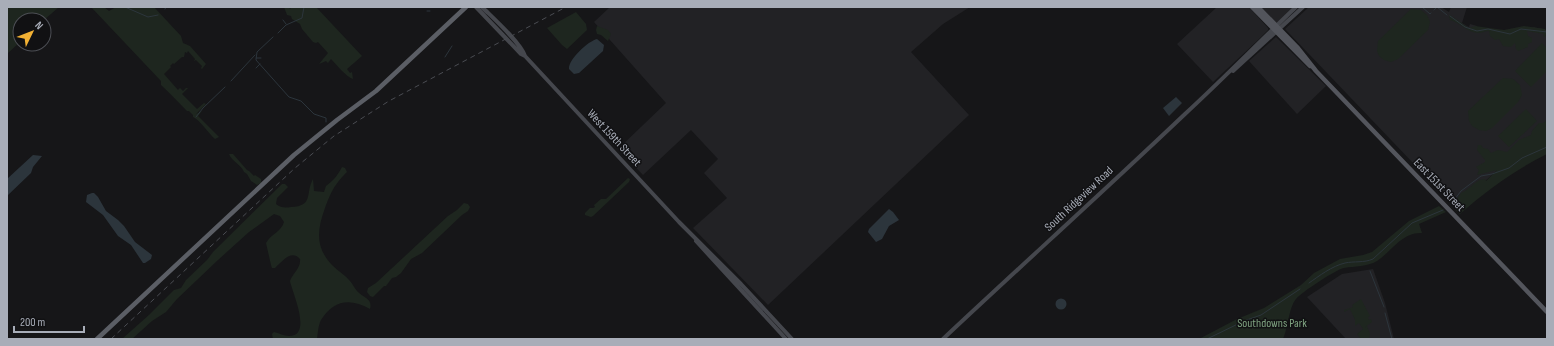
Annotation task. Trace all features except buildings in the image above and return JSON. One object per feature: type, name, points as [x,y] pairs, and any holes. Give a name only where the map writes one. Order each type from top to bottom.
[{"type":"highway","points":[[97,339],[294,155],[327,127],[376,91],[466,7]]},
{"type":"main road","name":"West 159th Street","points":[[476,7],[792,339]]},
{"type":"main road","name":"West 159th Street","points":[[482,7],[514,41],[523,52],[524,56]]},
{"type":"main road","name":"East 151st Street","points":[[1252,7],[1305,56],[1316,71],[1547,312]]},
{"type":"main road","name":"East 151st Street","points":[[1258,7],[1276,29]]},
{"type":"main road","name":"South Ridgeview Road","points":[[1276,29],[1296,7]]},
{"type":"main road","name":"South Ridgeview Road","points":[[943,339],[1228,73],[1249,51],[1303,7]]},
{"type":"main road","name":"West 159th Street","points":[[690,233],[703,250],[786,339]]},
{"type":"shaded area","points":[[610,7],[970,7],[943,24],[911,52],[969,115],[768,305],[693,228],[727,198],[704,173],[718,159],[691,130],[643,175],[618,149],[666,103],[594,22]]},
{"type":"shaded area","points":[[1217,7],[1249,7],[1268,28],[1268,30],[1213,82],[1177,44]]},
{"type":"shaded area","points":[[1258,7],[1296,7],[1276,26]]},
{"type":"shaded area","points":[[1309,7],[1441,7],[1449,12],[1451,7],[1467,7],[1462,23],[1469,27],[1470,24],[1477,27],[1508,31],[1533,27],[1547,30],[1547,124],[1456,208],[1285,29]]},
{"type":"shaded area","points":[[1276,37],[1326,86],[1297,114],[1249,61]]},
{"type":"shaded area","points":[[597,39],[604,45],[603,51],[579,73],[574,74],[569,69],[575,56],[589,43]]},
{"type":"shaded area","points":[[1176,97],[1182,103],[1169,116],[1163,108]]},
{"type":"shaded area","points":[[33,155],[42,156],[33,167],[31,173],[7,196],[7,179]]},
{"type":"shaded area","points":[[92,193],[98,197],[106,211],[124,226],[135,242],[152,255],[151,259],[143,263],[131,245],[118,236],[103,215],[86,202],[87,195]]},
{"type":"shaded area","points":[[889,209],[899,220],[889,226],[882,239],[876,242],[868,232],[869,229]]},
{"type":"shaded area","points":[[1373,269],[1385,303],[1394,339],[1346,339],[1307,297],[1342,274]]},
{"type":"shaded area","points":[[1061,298],[1065,300],[1067,304],[1065,308],[1061,310],[1057,308],[1055,304],[1057,300]]},
{"type":"green space","points":[[7,7],[59,7],[52,13],[12,12],[12,49],[7,54]]},
{"type":"green space","points":[[91,7],[104,7],[109,11],[116,7],[154,7],[181,36],[183,43],[190,46],[206,64],[202,69],[202,66],[196,60],[194,61],[195,59],[188,51],[187,53],[185,52],[184,57],[174,64],[173,63],[164,74],[178,90],[180,88],[183,91],[188,88],[182,94],[197,109],[204,103],[206,104],[196,114],[202,111],[198,116],[219,137],[215,139],[189,111],[187,111],[161,85],[161,81]]},
{"type":"green space","points":[[284,7],[289,7],[290,9],[292,7],[316,7],[362,56],[347,69],[350,73],[352,72],[353,79],[344,73],[331,59],[328,63],[326,61],[319,64],[328,53],[318,42],[313,42],[302,29],[300,24],[292,19],[291,16],[287,15]]},
{"type":"green space","points":[[1411,9],[1421,10],[1427,15],[1430,22],[1428,30],[1398,59],[1391,62],[1384,60],[1379,56],[1377,51],[1378,41]]},
{"type":"green space","points":[[576,12],[586,24],[587,30],[567,49],[547,28]]},
{"type":"green space","points":[[1450,15],[1469,28],[1475,26],[1504,30],[1524,26],[1545,29],[1547,35],[1544,37],[1544,34],[1527,31],[1528,36],[1532,38],[1532,42],[1528,44],[1528,47],[1518,51],[1515,43],[1511,47],[1503,46],[1499,39],[1495,40],[1490,36],[1489,31],[1475,33],[1450,20]]},
{"type":"green space","points":[[597,26],[608,30],[611,34],[608,41],[601,35],[597,34]]},
{"type":"green space","points":[[1542,43],[1547,48],[1547,71],[1531,87],[1515,71]]},
{"type":"green space","points":[[1503,78],[1513,79],[1520,85],[1522,95],[1518,102],[1492,128],[1486,131],[1479,130],[1472,126],[1469,121],[1468,111]]},
{"type":"green space","points":[[1526,109],[1537,121],[1509,147],[1498,136]]},
{"type":"green space","points":[[1547,120],[1547,154],[1502,181],[1460,214],[1455,209],[1461,204],[1457,199],[1461,193],[1481,179],[1485,179],[1486,181],[1497,170],[1477,175],[1479,170],[1476,167],[1485,162],[1477,150],[1478,145],[1488,149],[1491,153],[1498,150],[1507,152],[1519,140],[1531,135],[1532,131],[1539,123],[1543,123]]},
{"type":"green space","points":[[229,154],[233,154],[247,170],[254,176],[255,175],[261,179],[261,183],[257,185],[251,181],[247,174]]},
{"type":"green space","points":[[342,167],[345,168],[347,172],[333,189],[329,197],[320,224],[320,245],[326,258],[332,265],[352,283],[359,293],[369,300],[371,305],[370,309],[355,303],[342,303],[331,309],[321,320],[317,339],[273,339],[272,334],[274,332],[289,336],[296,334],[300,329],[297,303],[290,281],[298,268],[300,259],[293,255],[284,260],[275,268],[272,268],[266,243],[270,237],[281,228],[284,222],[280,216],[274,214],[249,232],[218,260],[177,299],[166,312],[152,321],[132,339],[122,339],[174,290],[181,288],[186,280],[207,260],[213,252],[282,184],[285,184],[288,187],[277,198],[276,204],[287,208],[298,206],[306,202],[313,179],[314,191],[324,192],[326,186],[335,178]]},
{"type":"green space","points":[[628,178],[630,179],[629,182],[593,216],[591,217],[585,215],[590,208],[595,207],[594,205],[601,199],[606,199]]},
{"type":"green space","points":[[464,203],[468,204],[470,207],[468,211],[422,253],[411,259],[401,273],[392,278],[386,286],[384,286],[373,297],[370,296],[367,292],[368,288],[376,283]]},
{"type":"green space","name":"Southdowns Park","points":[[1439,206],[1446,212],[1419,224],[1422,233],[1403,239],[1373,263],[1344,268],[1334,273],[1299,296],[1292,307],[1283,339],[1199,339],[1237,319],[1264,308],[1301,285],[1314,273],[1340,259],[1372,252],[1409,221]]},
{"type":"green space","points":[[1361,299],[1370,316],[1368,317],[1369,320],[1371,319],[1372,322],[1364,328],[1367,326],[1370,334],[1369,339],[1361,339],[1357,334],[1363,329],[1359,323],[1355,326],[1355,320],[1350,309],[1344,312],[1344,310],[1353,307],[1352,305]]},
{"type":"waterway","points":[[125,7],[148,17],[158,15]]},
{"type":"waterway","points":[[278,33],[286,25],[302,18],[304,7]]},
{"type":"waterway","points":[[1422,7],[1430,14],[1431,13]]},
{"type":"waterway","points":[[1434,10],[1437,7],[1447,15]]},
{"type":"waterway","points":[[1450,16],[1465,27],[1477,31],[1488,29],[1510,34],[1521,29],[1547,32]]},
{"type":"waterway","points":[[283,20],[286,24]]},
{"type":"waterway","points":[[273,37],[257,52],[256,60],[289,97],[301,101],[314,114],[326,118],[326,122]]},
{"type":"waterway","points":[[445,57],[452,46]]},
{"type":"waterway","points":[[231,81],[255,55]]},
{"type":"waterway","points":[[256,58],[261,58]]},
{"type":"waterway","points":[[256,68],[260,64]]},
{"type":"waterway","points":[[196,117],[203,108],[225,87]]},
{"type":"waterway","points":[[1451,204],[1461,191],[1481,176],[1509,168],[1522,158],[1547,147]]},
{"type":"waterway","points":[[1309,283],[1340,264],[1373,259],[1412,223],[1443,210]]},
{"type":"waterway","points":[[1370,271],[1384,307]]},
{"type":"waterway","points":[[1207,339],[1244,321],[1261,315],[1300,289]]},
{"type":"waterway","points":[[1385,313],[1392,339]]},
{"type":"railway","points":[[111,339],[295,168],[334,136],[389,101],[566,7]]}]
